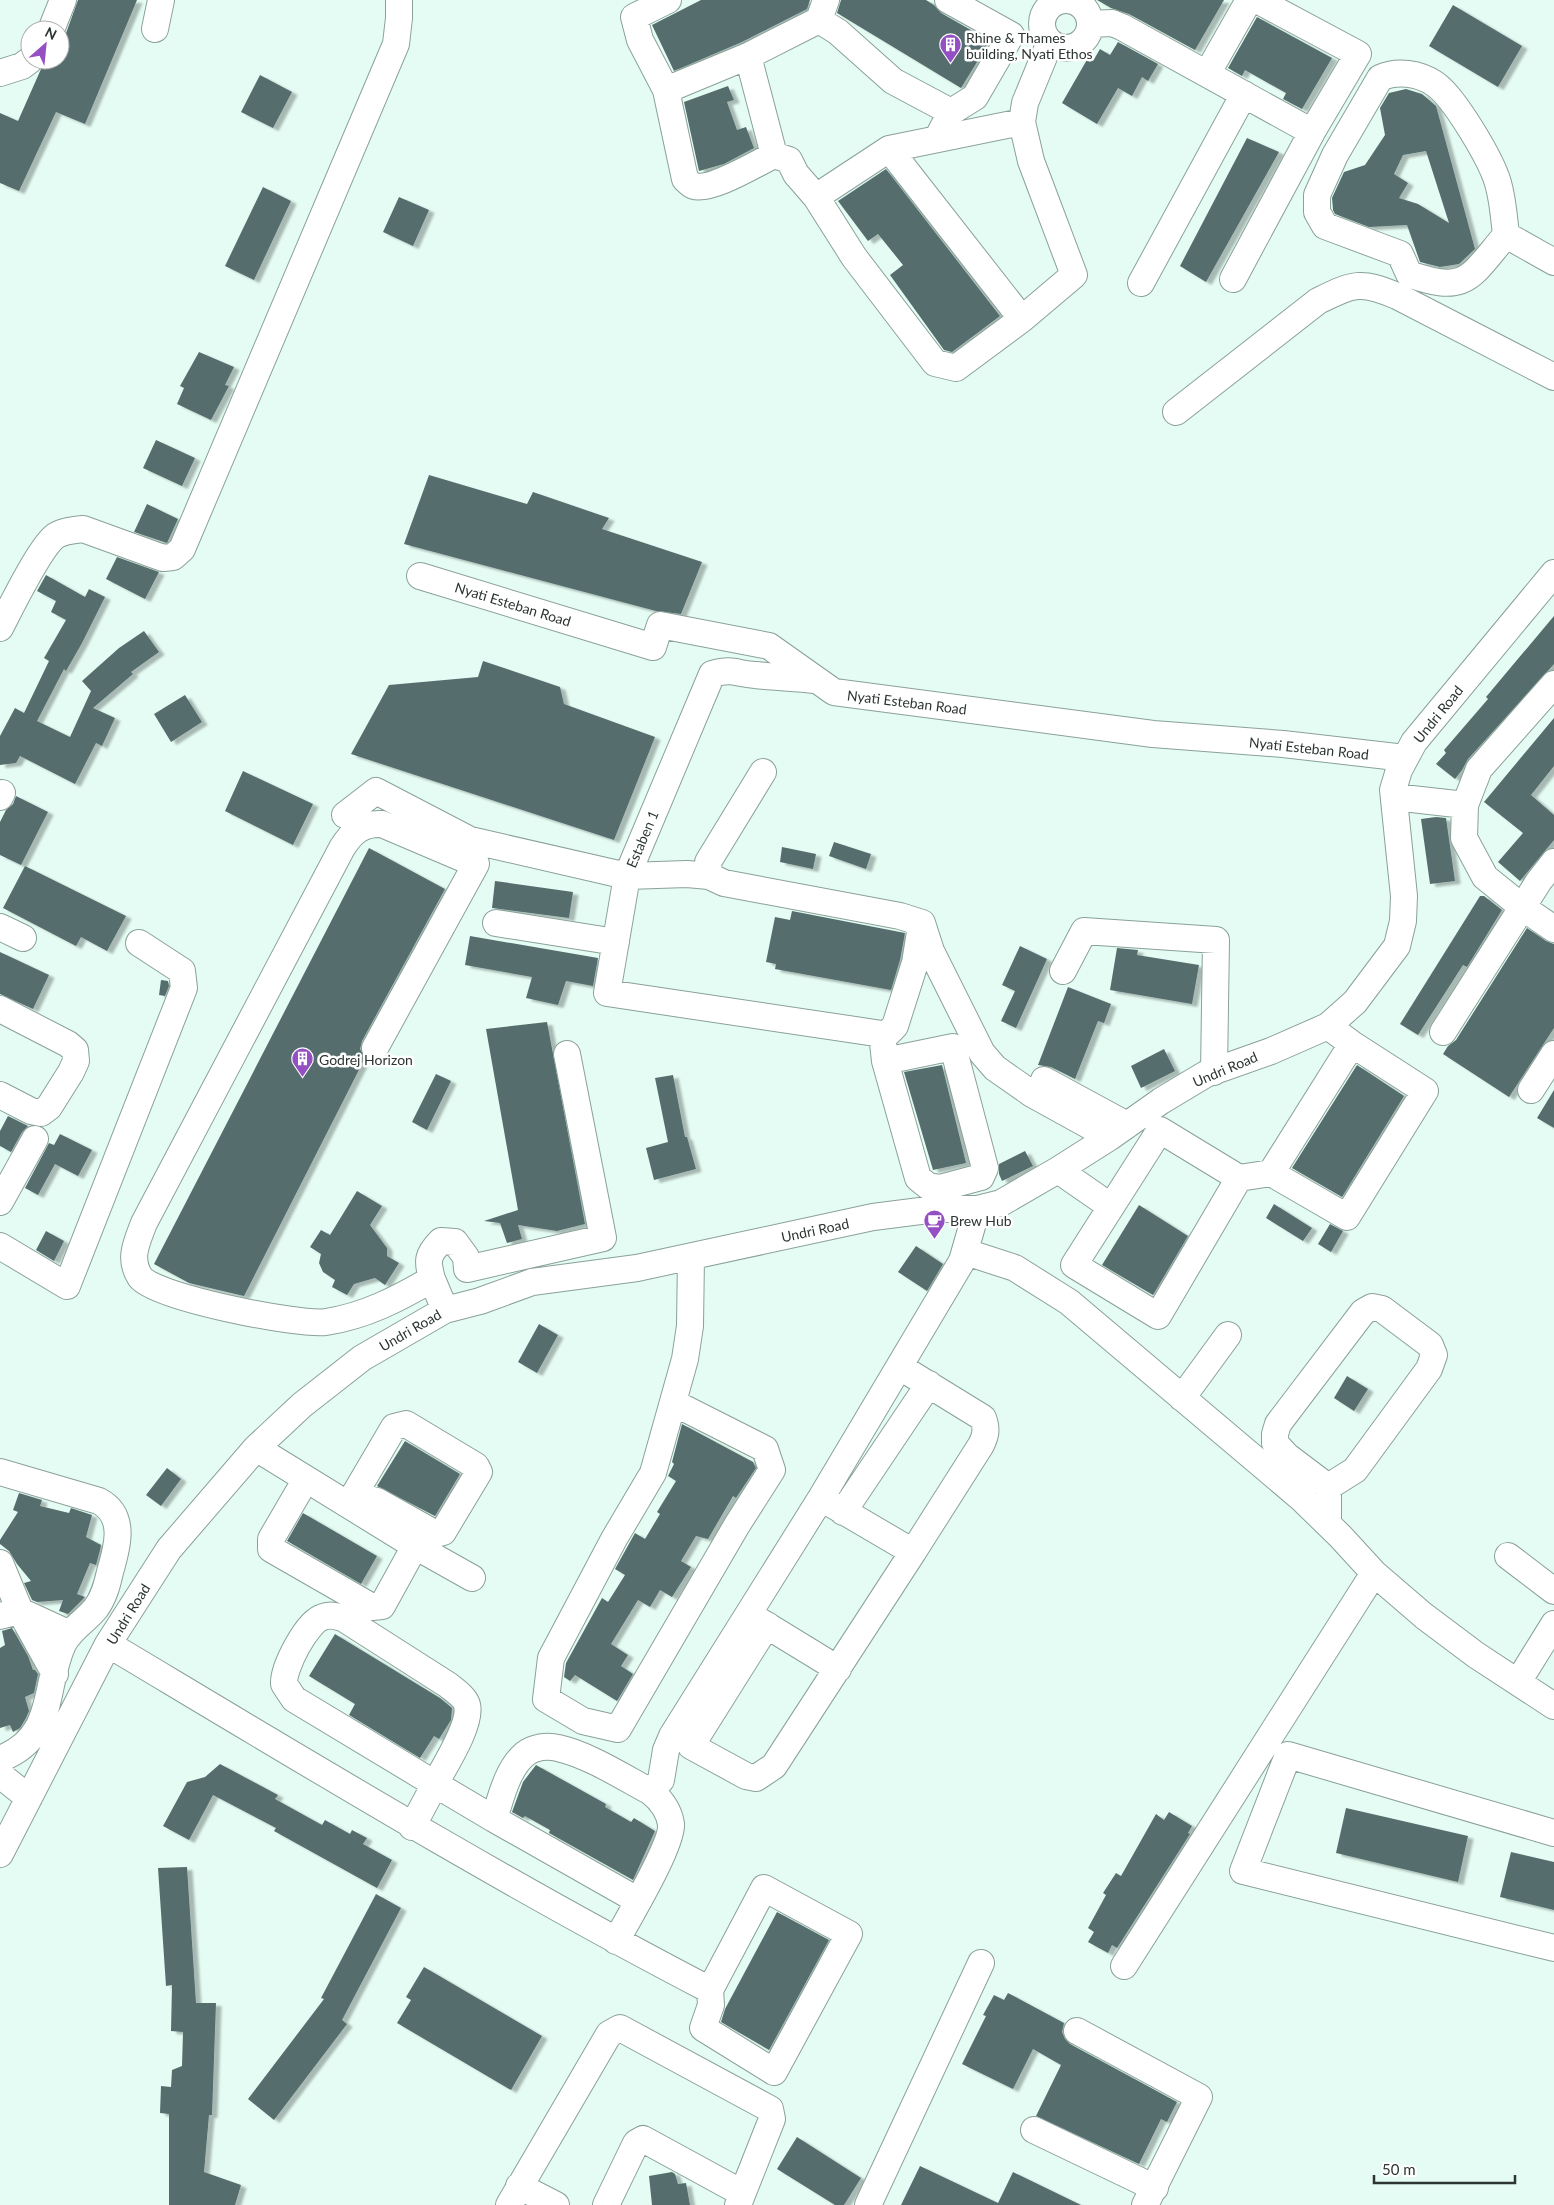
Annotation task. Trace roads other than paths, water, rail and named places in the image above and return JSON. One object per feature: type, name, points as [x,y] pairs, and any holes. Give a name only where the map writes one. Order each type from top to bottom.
[{"type":"street","points":[[55,20],[63,0]]},
{"type":"street","points":[[155,29],[161,0]]},
{"type":"street","points":[[0,628],[43,550],[54,537],[70,530],[83,529],[163,558],[173,557],[182,549],[396,44],[399,0]]},
{"type":"street","points":[[668,0],[634,17],[640,40],[666,90],[685,179],[692,186],[700,187],[712,184],[774,155],[789,160],[796,174],[816,197],[854,257],[935,363],[956,368],[1022,319],[1074,275],[1031,161],[1022,122],[1026,103],[1050,42]]},
{"type":"street","points":[[937,139],[950,112],[975,97],[1011,34],[948,0]]},
{"type":"street","points":[[1207,74],[1249,0]]},
{"type":"street","points":[[1233,279],[1312,132],[1358,54],[1257,0]]},
{"type":"street","points":[[1071,7],[1089,32],[1079,44],[1064,48],[1050,42],[1042,28],[1042,21],[1071,7],[1122,27],[1312,132]]},
{"type":"street","points":[[666,90],[748,56],[823,10],[838,32],[893,81],[950,112]]},
{"type":"street","points":[[748,56],[774,155]]},
{"type":"street","points":[[0,73],[20,67]]},
{"type":"street","points":[[1405,73],[1417,76],[1435,84],[1460,112],[1498,181],[1504,211],[1506,235],[1472,275],[1460,282],[1447,284],[1409,274],[1400,254],[1325,226],[1317,212],[1317,195],[1335,155],[1380,78],[1389,74],[1405,73]]},
{"type":"street","points":[[1141,283],[1244,94]]},
{"type":"street","points":[[816,197],[889,149],[1022,122]]},
{"type":"street","points":[[889,149],[1022,319]]},
{"type":"street","points":[[1506,235],[1554,262]]},
{"type":"street","points":[[1176,412],[1318,302],[1343,289],[1359,285],[1374,286],[1397,296],[1554,377]]},
{"type":"street","name":"Undri Road","points":[[0,1854],[108,1644],[169,1549],[256,1448],[302,1405],[362,1358],[445,1310],[480,1301],[532,1282],[637,1268],[873,1217],[936,1209],[977,1208],[1001,1203],[1058,1170],[1161,1100],[1214,1072],[1271,1051],[1328,1026],[1355,1002],[1398,946],[1403,920],[1404,896],[1394,790],[1405,758],[1414,742],[1554,573]]},
{"type":"street","name":"Nyati Esteban Road","points":[[420,576],[653,647],[660,625],[769,646],[834,692],[1153,734],[1283,744],[1405,758]]},
{"type":"street","name":"Estaben 1","points":[[345,815],[376,791],[470,840],[627,876],[712,674],[727,670],[754,675],[773,675],[818,681]]},
{"type":"street","points":[[1554,684],[1479,769],[1465,805],[1464,838],[1485,877],[1522,908],[1554,929]]},
{"type":"street","points":[[709,876],[708,862],[763,772]]},
{"type":"street","points":[[1394,797],[1465,805]]},
{"type":"street","points":[[375,1048],[476,864],[382,824],[358,828],[349,836],[342,848],[144,1223],[134,1248],[132,1262],[141,1279],[157,1289],[264,1317],[300,1323],[325,1323],[357,1316],[395,1301],[432,1280]]},
{"type":"street","points":[[1443,1032],[1522,908],[1554,862]]},
{"type":"street","points":[[687,874],[709,876],[724,883],[900,916],[922,922],[915,963],[895,1026],[888,1033],[882,1034],[607,992],[627,876],[687,874]]},
{"type":"street","points":[[922,922],[931,951],[982,1053],[994,1068],[1032,1094],[1118,1131]]},
{"type":"street","points":[[496,923],[616,942]]},
{"type":"street","points":[[0,927],[23,938]]},
{"type":"street","points":[[1063,971],[1084,931],[1216,940],[1214,1072]]},
{"type":"street","points":[[0,1246],[66,1286],[184,988],[182,971],[139,943]]},
{"type":"street","points":[[0,1009],[68,1044],[75,1050],[76,1061],[49,1107],[41,1113],[32,1111],[0,1095]]},
{"type":"street","points":[[1239,1178],[1158,1316],[1074,1265],[1160,1130],[1239,1178],[1271,1173],[1347,1217],[1425,1091],[1352,1044],[1328,1026]]},
{"type":"street","points":[[882,1034],[885,1061],[918,1178],[928,1186],[940,1188],[981,1177],[985,1168],[953,1047],[885,1061]]},
{"type":"street","points":[[1271,1173],[1352,1044]]},
{"type":"street","points":[[467,1269],[603,1238],[567,1054]]},
{"type":"street","points":[[1531,1090],[1554,1054]]},
{"type":"street","points":[[1041,1079],[1118,1131]]},
{"type":"street","points":[[0,1202],[35,1139]]},
{"type":"street","points":[[1058,1170],[1110,1206]]},
{"type":"street","points":[[651,1792],[661,1780],[666,1750],[681,1741],[757,1620],[821,1498],[900,1367],[966,1252],[977,1208]]},
{"type":"street","points":[[445,1310],[432,1280],[428,1262],[432,1250],[441,1241],[456,1242],[466,1257],[467,1269],[480,1301]]},
{"type":"street","points":[[966,1252],[1015,1268],[1069,1302],[1301,1498],[1374,1573],[1424,1616],[1476,1655],[1554,1706]]},
{"type":"street","points":[[674,1403],[765,1449],[772,1470],[618,1729],[583,1720],[546,1699],[551,1658],[614,1539],[653,1473],[685,1359],[690,1326],[691,1257]]},
{"type":"street","points":[[1372,1307],[1382,1309],[1430,1346],[1434,1355],[1429,1370],[1355,1470],[1328,1487],[1287,1456],[1275,1443],[1278,1424],[1363,1312],[1372,1307]]},
{"type":"street","points":[[1182,1398],[1228,1335]]},
{"type":"street","points":[[681,1741],[746,1776],[756,1778],[774,1766],[981,1445],[985,1436],[986,1426],[983,1418],[900,1367]]},
{"type":"street","points":[[843,1512],[929,1384]]},
{"type":"street","points":[[406,1424],[476,1466],[479,1472],[443,1532],[436,1534],[377,1501],[352,1500],[394,1426],[406,1424]]},
{"type":"street","points":[[256,1448],[306,1479],[352,1500],[416,1546],[472,1578]]},
{"type":"street","points":[[0,1472],[100,1500],[108,1505],[114,1514],[118,1534],[116,1552],[103,1598],[70,1634],[59,1654],[43,1720],[26,1742],[11,1755],[0,1759]]},
{"type":"street","points":[[306,1479],[271,1539],[271,1549],[372,1607],[382,1606],[416,1546]]},
{"type":"street","points":[[1328,1487],[1328,1524]]},
{"type":"street","points":[[821,1498],[913,1552]]},
{"type":"street","points":[[1508,1556],[1554,1591]]},
{"type":"street","points":[[0,1563],[10,1613],[55,1674]]},
{"type":"street","points":[[1124,1966],[1374,1573]]},
{"type":"street","points":[[10,1613],[70,1634]]},
{"type":"street","points":[[412,1827],[435,1784],[463,1730],[467,1716],[467,1704],[448,1685],[342,1618],[332,1615],[321,1617],[312,1623],[287,1665],[284,1684],[288,1693],[294,1699],[435,1784],[494,1819],[637,1900]]},
{"type":"street","points":[[757,1620],[838,1669]]},
{"type":"street","points":[[1518,1682],[1554,1624]]},
{"type":"street","points":[[108,1644],[412,1827],[616,1941],[710,1990]]},
{"type":"street","points":[[494,1819],[501,1797],[515,1766],[525,1754],[541,1747],[557,1747],[575,1754],[651,1792],[660,1799],[671,1824],[670,1836],[616,1941]]},
{"type":"street","points":[[1554,1833],[1288,1755],[1243,1871],[1554,1948]]},
{"type":"street","points":[[0,1775],[29,1798]]},
{"type":"street","points":[[764,1888],[849,1934],[774,2072],[703,2028],[711,2004],[710,1990],[764,1888]]},
{"type":"street","points":[[868,2205],[981,1963]]},
{"type":"street","points":[[556,2205],[514,2195],[609,2034],[620,2028],[770,2109],[772,2119],[740,2199],[643,2139],[636,2143],[606,2205]]},
{"type":"street","points":[[1034,2130],[1150,2196],[1199,2098],[1077,2031]]},
{"type":"place","name":"Rhine & Thames building, Nyati Ethos","points":[[950,64]]},
{"type":"place","name":"Godrej Horizon","points":[[303,1078]]},
{"type":"place","name":"Brew Hub","points":[[934,1239]]}]
